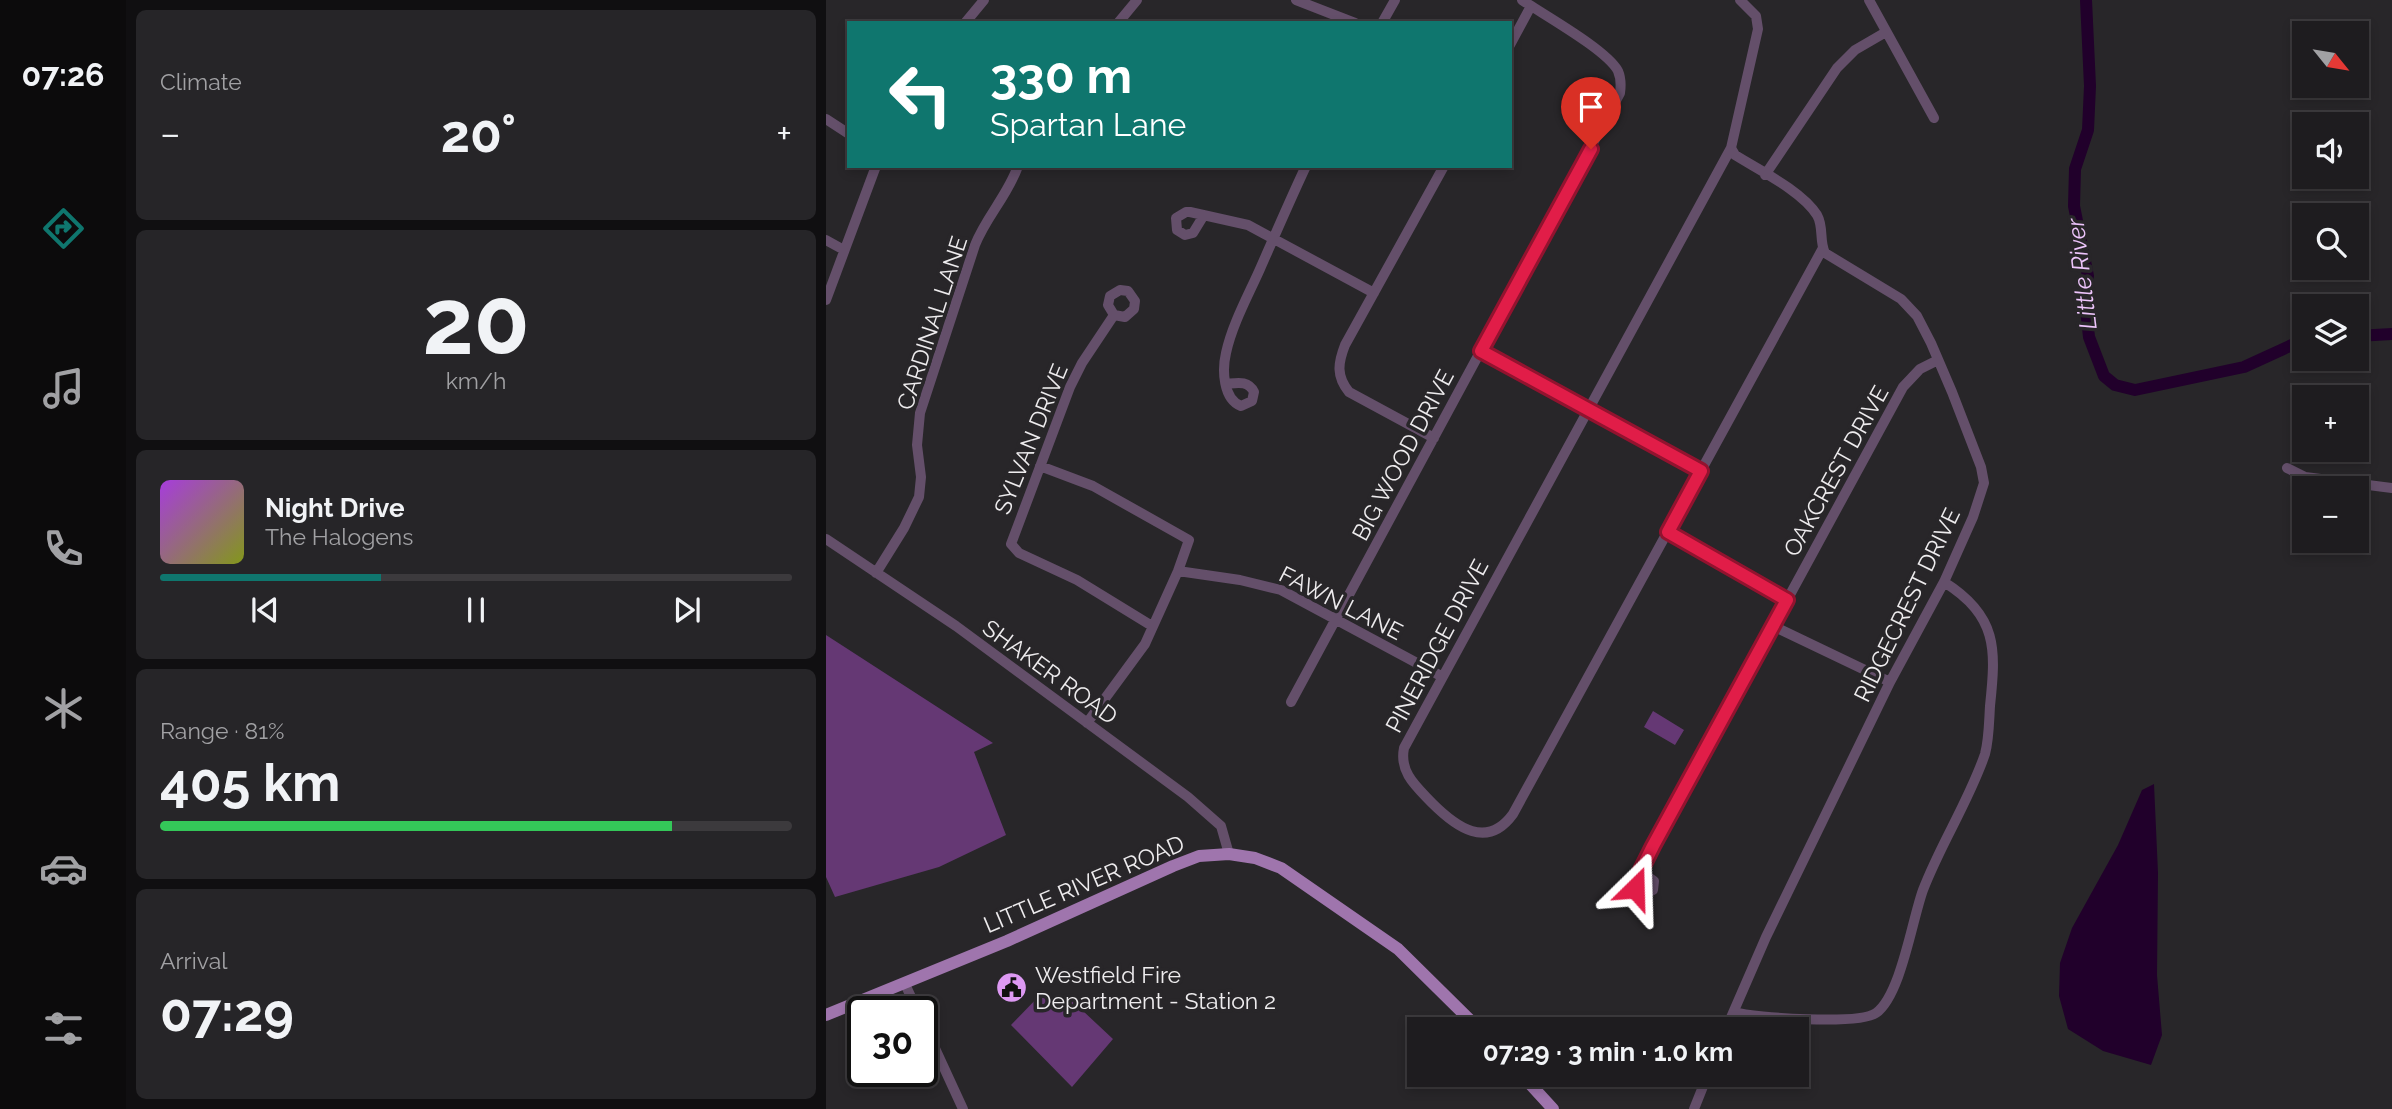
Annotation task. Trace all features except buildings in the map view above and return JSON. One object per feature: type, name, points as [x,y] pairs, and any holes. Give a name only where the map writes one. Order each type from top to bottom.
[{"type":"main road","name":"LITTLE RIVER ROAD","points":[[826,1015],[1052,921],[1173,866],[1199,856],[1229,853],[1255,858],[1281,868],[1398,949],[1467,1017]]},
{"type":"main road","points":[[1533,1087],[1553,1109]]},
{"type":"street","points":[[1120,21],[1137,0]]},
{"type":"street","points":[[1296,0],[1349,21]]},
{"type":"street","points":[[1383,21],[1395,0]]},
{"type":"street","name":"BIG WOOD DRIVE","points":[[1292,702],[1620,93],[1617,70],[1605,57],[1522,0]]},
{"type":"street","name":"PINERIDGE DRIVE","points":[[1740,0],[1756,16],[1758,29],[1731,148],[1407,739],[1402,756],[1411,782],[1457,826],[1474,832],[1495,830],[1507,823],[1513,814],[1823,248]]},
{"type":"street","points":[[1869,0],[1934,118]]},
{"type":"street","points":[[966,21],[981,1]]},
{"type":"street","points":[[1512,41],[1531,6]]},
{"type":"street","points":[[1765,174],[1819,92],[1845,59],[1886,32]]},
{"type":"street","points":[[826,119],[847,133]]},
{"type":"street","points":[[1731,148],[1735,155],[1804,200],[1816,214],[1822,229],[1823,248]]},
{"type":"street","points":[[826,300],[875,168]]},
{"type":"street","name":"CARDINAL LANE","points":[[876,573],[904,528],[919,496],[921,477],[917,445],[920,412],[978,239],[1017,168]]},
{"type":"street","points":[[1226,384],[1224,361],[1228,344],[1305,168]]},
{"type":"street","points":[[1434,438],[1349,392],[1341,381],[1339,363],[1341,354],[1443,168]]},
{"type":"street","points":[[1204,215],[1248,225],[1374,293]]},
{"type":"street","points":[[826,240],[844,250]]},
{"type":"street","name":"RIDGECREST DRIVE","points":[[1732,1017],[1766,937],[1891,682],[1944,582],[1973,517],[1984,483],[1981,467],[1938,360],[1917,316],[1901,299],[1837,261],[1823,248]]},
{"type":"street","name":"SYLVAN DRIVE","points":[[1114,315],[1074,379],[1011,544],[1019,553],[1077,580],[1152,625]]},
{"type":"street","points":[[1481,351],[1701,471]]},
{"type":"street","name":"OAKCREST DRIVE","points":[[1640,871],[1903,387],[1920,369],[1938,360]]},
{"type":"street","points":[[1040,466],[1093,486],[1189,540],[1145,644],[1087,723]]},
{"type":"street","points":[[2287,468],[2305,477],[2392,488]]},
{"type":"street","points":[[1668,532],[1787,600]]},
{"type":"street","name":"SHAKER ROAD","points":[[826,539],[956,626],[1218,822],[1224,832],[1229,853]]},
{"type":"street","name":"FAWN LANE","points":[[1178,571],[1271,587],[1300,598],[1441,676]]},
{"type":"street","points":[[1734,1012],[1752,1016],[1815,1019],[1867,1017],[1882,1007],[1894,988],[1924,889],[1977,772],[1989,733],[1994,665],[1990,637],[1982,616],[1973,604],[1944,582]]},
{"type":"street","points":[[1773,626],[1891,682]]},
{"type":"street","points":[[905,984],[911,996]]},
{"type":"street","points":[[938,1055],[963,1109]]},
{"type":"street","points":[[1694,1109],[1703,1087]]},
{"type":"shaded area","points":[[826,635],[993,743],[974,752],[1006,835],[939,867],[835,897],[826,877]]},
{"type":"shaded area","points":[[1653,711],[1684,730],[1675,745],[1644,727]]},
{"type":"shaded area","points":[[2154,784],[2158,873],[2157,975],[2162,1035],[2151,1065],[2103,1051],[2068,1029],[2059,996],[2060,963],[2072,928],[2118,845],[2142,790]]},
{"type":"shaded area","points":[[1042,993],[1054,1004],[1062,1002],[1067,996],[1113,1039],[1072,1087],[1011,1025]]},
{"type":"waterway","name":"Little River","points":[[2086,0],[2090,86],[2088,130],[2075,169],[2074,206],[2088,276],[2084,291],[2089,337],[2104,376],[2115,385],[2135,390],[2244,367],[2292,345]]},
{"type":"waterway","name":"Little River","points":[[2369,335],[2392,334]]},
{"type":"place","name":"Westfield Fire Department - Station 2","points":[[1012,988]]},
{"type":"route","points":[[1591,149],[1481,351],[1701,471],[1668,532],[1787,600],[1653,846],[1635,882],[1635,888]]}]
